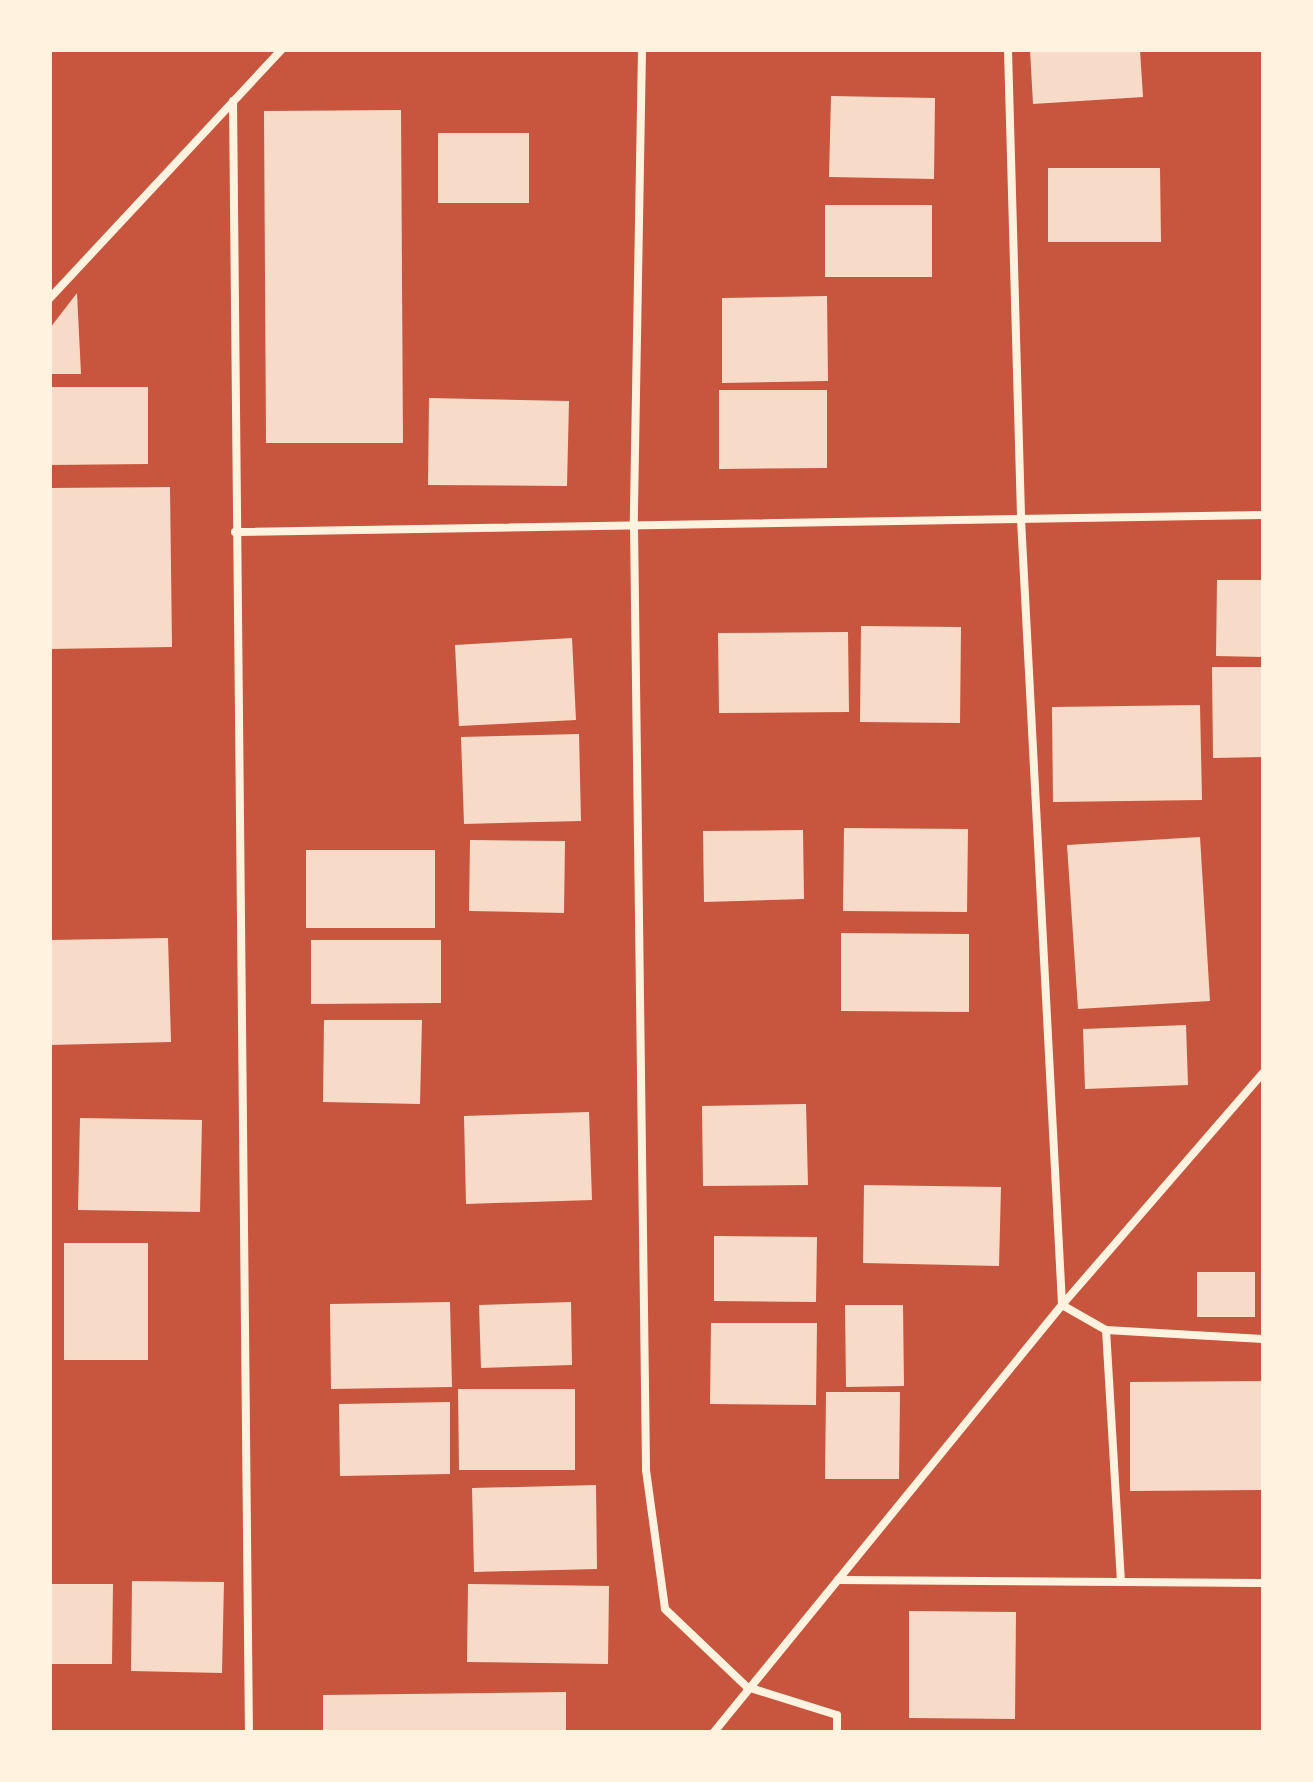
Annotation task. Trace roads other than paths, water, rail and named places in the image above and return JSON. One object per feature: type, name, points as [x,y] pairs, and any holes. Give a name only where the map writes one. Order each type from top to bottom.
[{"type":"street","points":[[50,298],[281,50]]},
{"type":"street","points":[[642,50],[634,525],[646,1470],[665,1609],[747,1687],[837,1715],[837,1732]]},
{"type":"street","points":[[1008,50],[1021,519],[1062,1305]]},
{"type":"street","points":[[233,101],[249,1732]]},
{"type":"street","points":[[235,532],[1263,515]]},
{"type":"street","points":[[714,1732],[747,1687],[1062,1305],[1263,1073]]},
{"type":"street","points":[[1062,1305],[1106,1330],[1263,1339]]},
{"type":"street","points":[[1106,1330],[1121,1582]]},
{"type":"street","points":[[838,1580],[1263,1583]]}]
